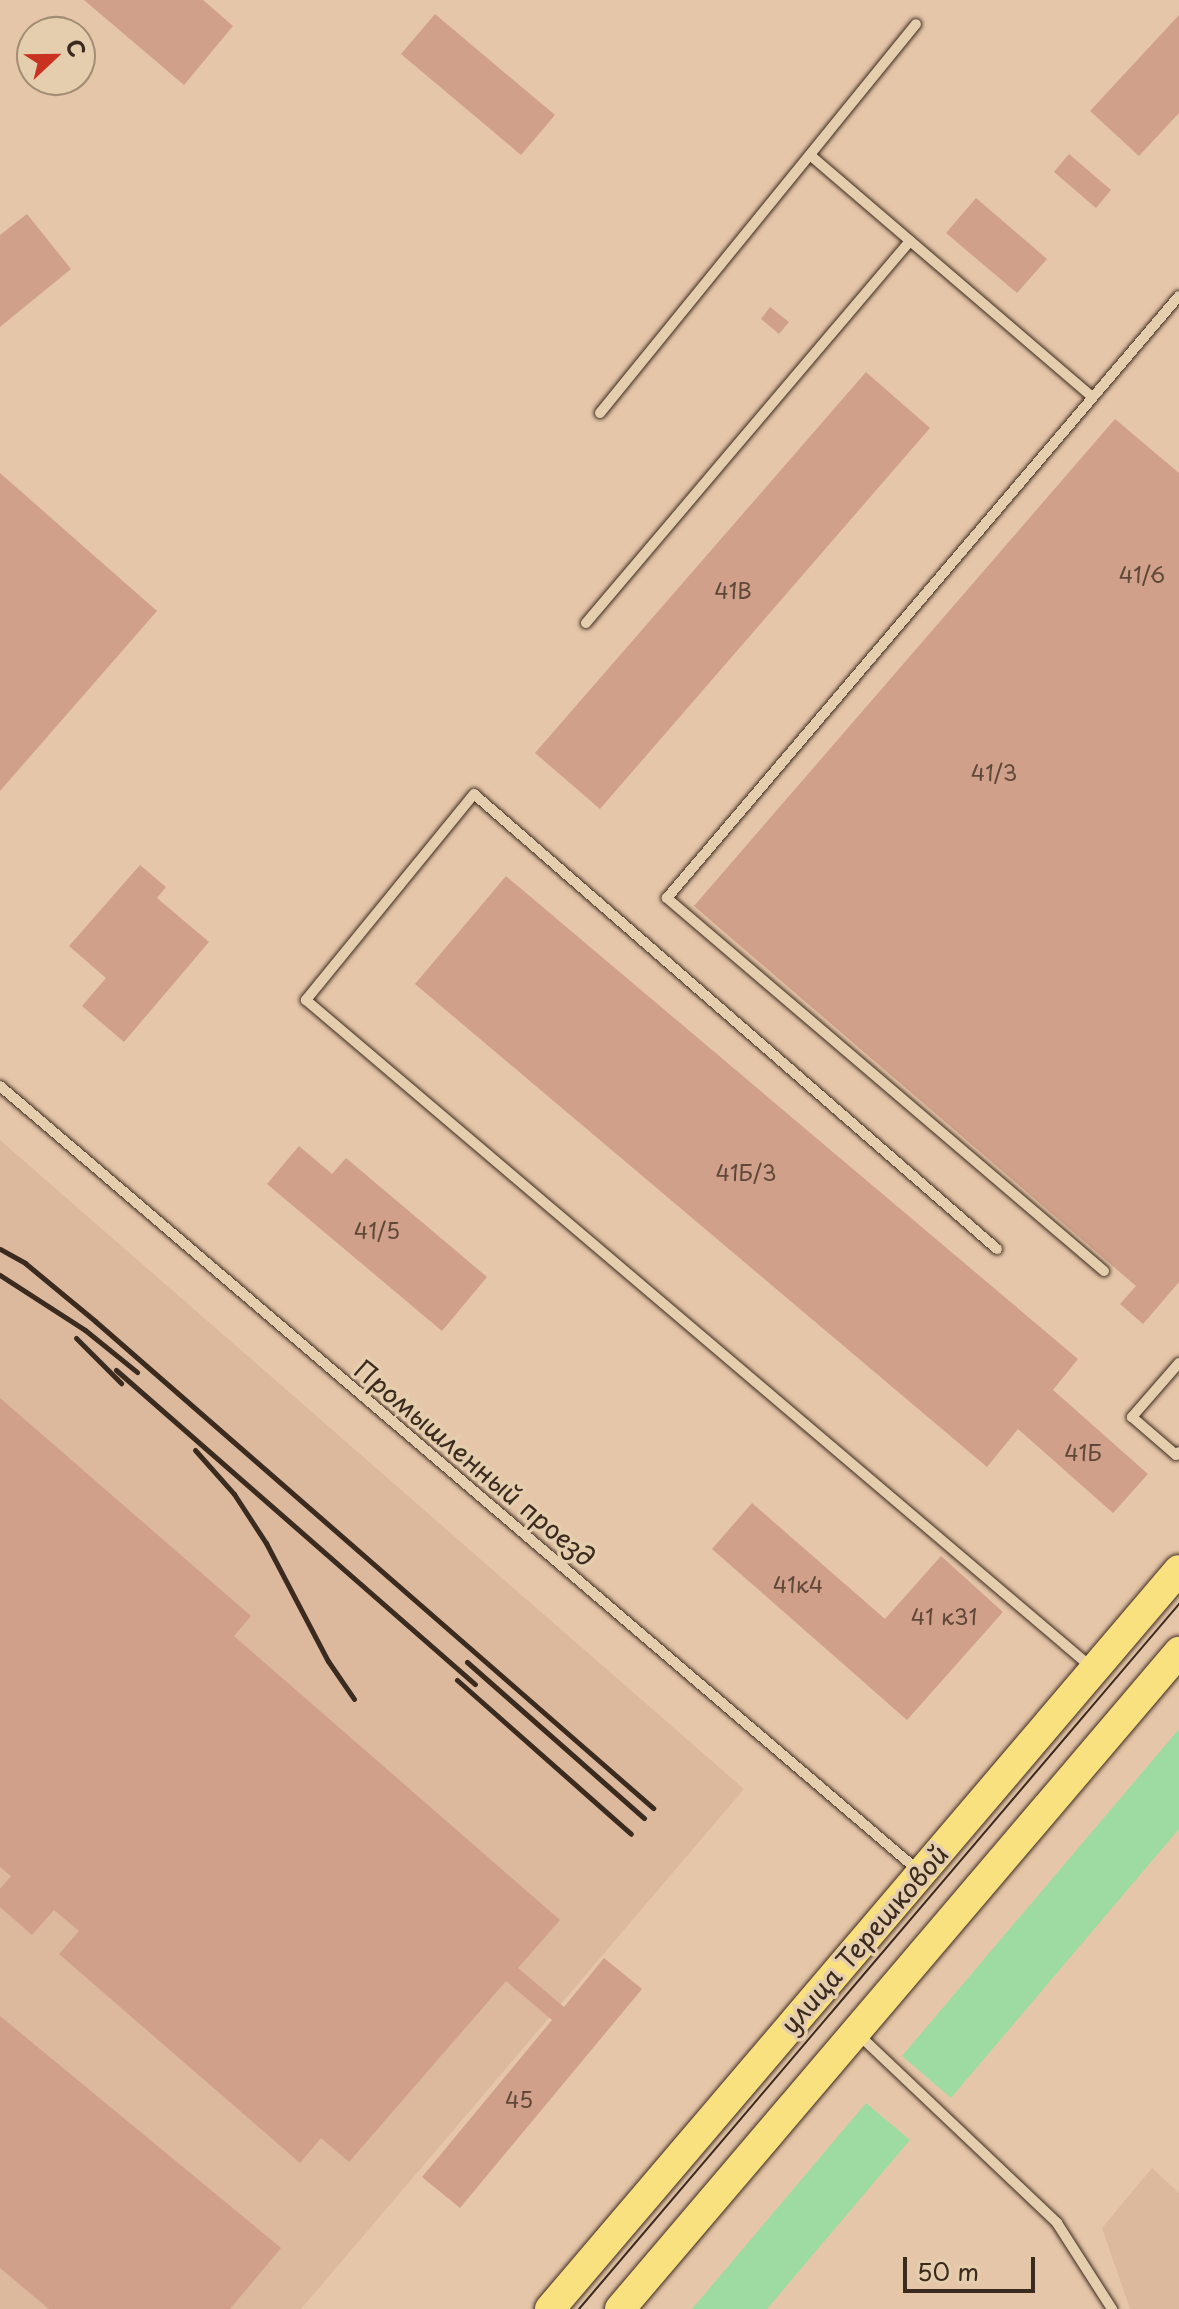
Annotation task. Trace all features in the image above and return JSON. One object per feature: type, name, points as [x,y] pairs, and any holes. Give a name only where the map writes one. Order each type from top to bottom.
[{"type":"main road","name":"улица Терешковой","points":[[550,2309],[1179,1570]]},
{"type":"main road","name":"улица Терешковой","points":[[620,2309],[1179,1652]]},
{"type":"lane","points":[[600,413],[916,24]]},
{"type":"lane","points":[[810,155],[1091,396]]},
{"type":"lane","points":[[586,623],[910,241]]},
{"type":"lane","points":[[1104,1271],[667,898],[1179,296]]},
{"type":"lane","points":[[997,1249],[474,794],[306,1000],[1095,1670]]},
{"type":"lane","name":"Промышленный проезд","points":[[0,1086],[922,1873]]},
{"type":"lane","points":[[1179,1363],[1132,1417],[1176,1455],[1179,1452]]},
{"type":"lane","points":[[856,2032],[1057,2223],[1112,2309]]},
{"type":"shaded area","points":[[0,1140],[744,1789],[301,2309],[0,2309]]},
{"type":"shaded area","points":[[1152,2168],[1179,2193],[1179,2309],[1130,2309],[1102,2228]]},
{"type":"green space","points":[[1179,1729],[1179,1829],[951,2098],[902,2056]]},
{"type":"green space","points":[[866,2103],[910,2140],[767,2309],[692,2309]]},
{"type":"building","points":[[84,0],[203,0],[233,26],[184,85]]},
{"type":"building","points":[[435,14],[555,115],[521,155],[401,54]]},
{"type":"building","points":[[1179,15],[1179,113],[1139,156],[1090,111]]},
{"type":"building","points":[[1069,154],[1111,190],[1096,208],[1054,172]]},
{"type":"building","points":[[976,198],[1047,259],[1017,293],[946,233]]},
{"type":"building","points":[[27,214],[71,269],[0,327],[0,235]]},
{"type":"building","points":[[770,307],[789,322],[779,334],[761,319]]},
{"type":"building","points":[[866,372],[930,428],[600,809],[535,753]]},
{"type":"building","points":[[1115,419],[1179,473],[1179,1282],[1143,1324],[1120,1304],[1136,1286],[694,906]]},
{"type":"building","points":[[0,473],[157,611],[0,791]]},
{"type":"building","points":[[140,865],[166,887],[157,898],[209,942],[124,1042],[82,1006],[106,978],[69,946]]},
{"type":"building","points":[[506,876],[1078,1359],[1053,1390],[1148,1474],[1113,1513],[1018,1429],[987,1467],[415,984]]},
{"type":"building","points":[[299,1146],[332,1174],[346,1158],[487,1277],[442,1331],[267,1184]]},
{"type":"building","points":[[0,1398],[251,1616],[234,1636],[560,1920],[518,1968],[564,2007],[604,1958],[642,1989],[460,2208],[422,2177],[552,2020],[506,1981],[349,2162],[321,2138],[300,2163],[59,1954],[79,1931],[54,1910],[32,1935],[0,1907],[0,1889],[11,1876],[0,1867]]},
{"type":"building","points":[[752,1503],[885,1619],[941,1556],[1003,1612],[907,1720],[712,1549]]},
{"type":"building","points":[[0,2016],[281,2248],[230,2309],[49,2309],[0,2268]]},
{"type":"tram line","points":[[579,2309],[1179,1604]]},
{"type":"railway","points":[[0,1249],[25,1263],[95,1321],[653,1808]]},
{"type":"railway","points":[[0,1275],[85,1330],[137,1372]]},
{"type":"railway","points":[[76,1338],[121,1383]]},
{"type":"railway","points":[[116,1370],[475,1684]]},
{"type":"railway","points":[[195,1450],[234,1494],[266,1543],[328,1661],[354,1699]]},
{"type":"railway","points":[[467,1662],[644,1818]]},
{"type":"railway","points":[[457,1680],[631,1834]]}]
